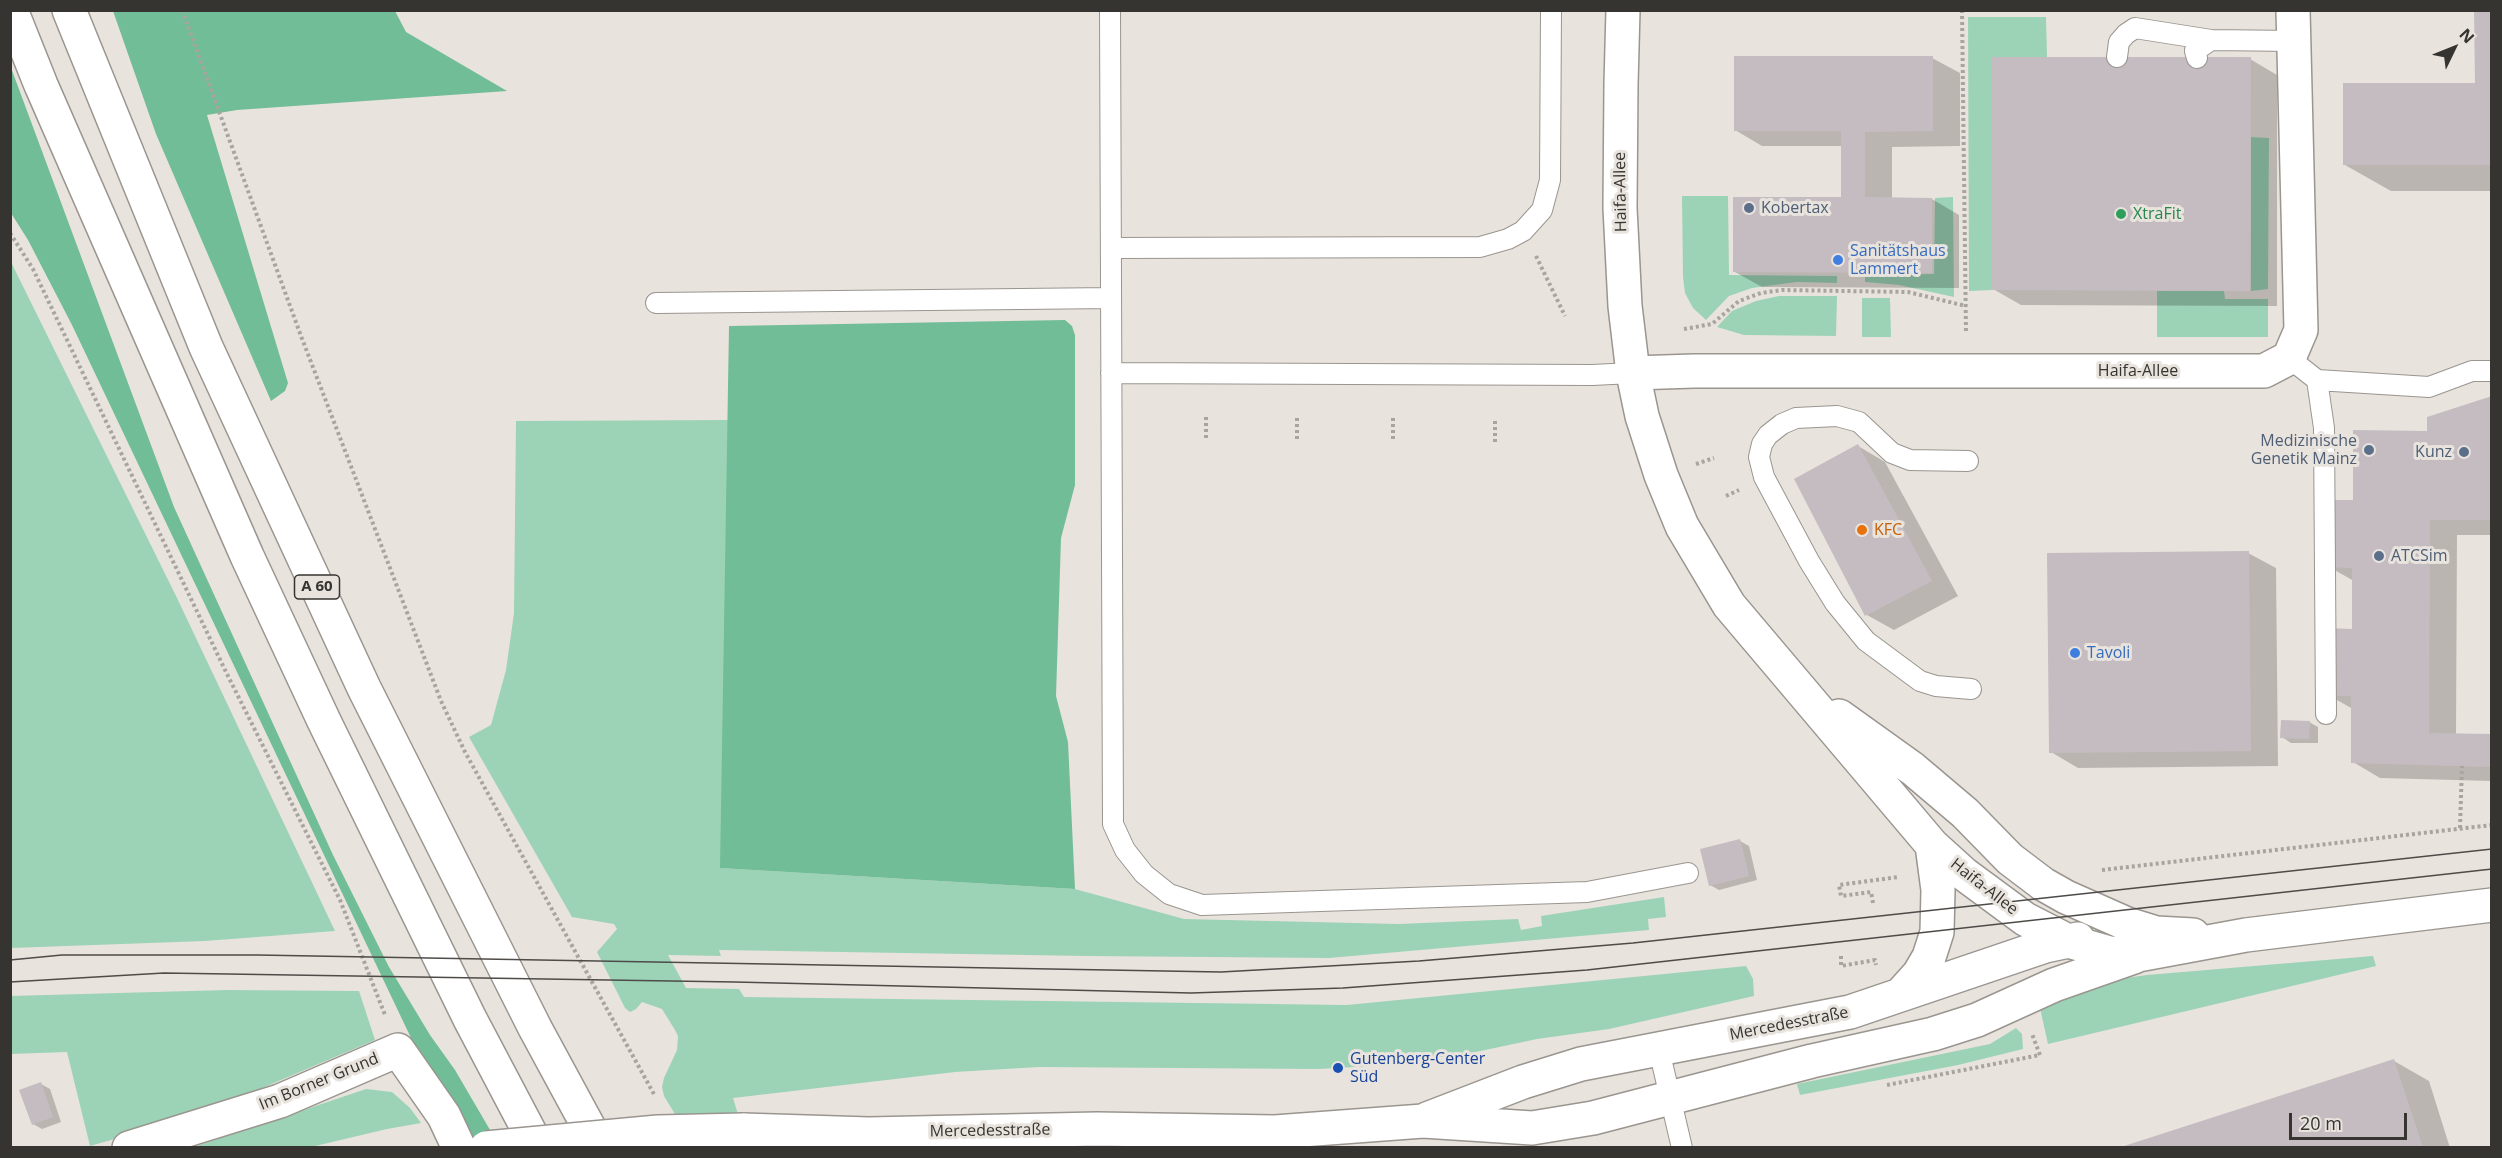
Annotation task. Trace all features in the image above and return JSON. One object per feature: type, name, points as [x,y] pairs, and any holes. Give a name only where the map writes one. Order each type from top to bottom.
[{"type":"main road","name":"A 60","points":[[11,10],[41,85],[262,587],[324,721],[470,1019],[538,1148]]},
{"type":"main road","name":"A 60","points":[[69,10],[206,347],[364,688],[535,1028],[600,1148]]},
{"type":"main road","name":"Haifa-Allee","points":[[1623,10],[1620,84],[1620,208],[1625,306],[1633,373],[1645,425],[1682,526],[1729,605],[1791,681],[1932,844],[1964,874],[2025,920],[2068,940]]},
{"type":"main road","points":[[2289,358],[2301,330],[2294,26]]},
{"type":"main road","name":"Haifa-Allee","points":[[1633,373],[1694,371],[2264,371],[2289,358]]},
{"type":"main road","name":"Haifa-Allee","points":[[1791,681],[1913,769],[1965,813],[2010,859],[2043,884],[2066,897],[2127,924],[2147,944],[2492,905]]},
{"type":"main road","points":[[1900,995],[1919,974],[1929,957],[1937,932],[1938,890],[1932,844]]},
{"type":"main road","points":[[1977,1020],[2005,986],[2023,954],[2025,920],[2019,884],[2010,859]]},
{"type":"main road","name":"Mercedesstraße","points":[[1423,1121],[1523,1082],[1581,1064],[1850,1012],[2068,940],[2121,934],[2147,944]]},
{"type":"main road","name":"Mercedesstraße","points":[[486,1148],[658,1132],[743,1130],[869,1134],[1096,1129],[1275,1132],[1423,1121],[1532,1128],[1593,1118],[1812,1061],[1933,1034],[1977,1020],[2147,944]]},
{"type":"main road","name":"Im Borner Grund","points":[[129,1148],[280,1101],[398,1050],[444,1116],[459,1148]]},
{"type":"lane","points":[[1110,10],[1113,824],[1125,850],[1144,874],[1169,894],[1202,905],[1587,892],[1688,873]]},
{"type":"lane","points":[[1111,248],[1480,247],[1508,239],[1523,231],[1542,210],[1550,180],[1551,10]]},
{"type":"lane","points":[[2197,58],[2196,51],[2201,45],[2211,40],[2294,26]]},
{"type":"lane","points":[[2117,57],[2119,42],[2135,28],[2147,28],[2211,40]]},
{"type":"lane","points":[[656,303],[1111,298]]},
{"type":"lane","points":[[2289,358],[2317,380],[2429,387],[2472,371],[2492,371]]},
{"type":"lane","points":[[1111,373],[1592,375],[1633,373]]},
{"type":"lane","points":[[2317,380],[2324,450],[2326,714]]},
{"type":"lane","points":[[1968,461],[1910,460],[1892,453],[1859,422],[1837,416],[1796,418],[1782,424],[1768,435],[1762,444],[1759,457],[1764,477],[1809,561],[1835,603],[1866,641],[1920,681],[1936,686],[1971,689]]},
{"type":"lane","points":[[1659,1050],[1682,1148]]},
{"type":"path","points":[[182,10],[301,336],[441,701],[465,752],[660,1104]]},
{"type":"path","points":[[1962,10],[1966,371]]},
{"type":"path","points":[[1523,231],[1565,316]]},
{"type":"path","points":[[10,232],[33,269],[226,672],[340,900],[398,1050]]},
{"type":"path","points":[[1684,329],[1712,324],[1739,301],[1761,293],[1782,290],[1908,292],[1966,306]]},
{"type":"path","points":[[1206,417],[1206,438]]},
{"type":"path","points":[[1297,418],[1297,439]]},
{"type":"path","points":[[1393,418],[1393,441]]},
{"type":"path","points":[[1495,419],[1495,442]]},
{"type":"path","points":[[2460,828],[2462,766]]},
{"type":"path","points":[[2094,872],[2492,825]]},
{"type":"path","points":[[1873,903],[1871,892],[1841,896],[1839,885],[1899,877]]},
{"type":"path","points":[[1840,956],[1841,966],[1875,960]]},
{"type":"green space","points":[[113,11],[395,11],[406,32],[507,91],[237,110],[207,115],[288,383],[285,391],[271,401],[156,134]]},
{"type":"green space","points":[[1968,17],[2046,17],[2047,57],[1992,57],[1992,290],[1969,291]]},
{"type":"green space","points":[[10,65],[174,507],[333,855],[389,967],[430,1035],[455,1070],[500,1147],[476,1147],[421,1059],[72,325],[28,240],[11,213]]},
{"type":"green space","points":[[2251,137],[2269,138],[2268,289],[2251,291]]},
{"type":"green space","points":[[1682,196],[1728,196],[1729,275],[1837,276],[1837,283],[1797,282],[1752,288],[1729,296],[1706,320],[1693,308],[1685,293]]},
{"type":"green space","points":[[1953,197],[1954,297],[1899,285],[1865,282],[1865,275],[1934,274],[1935,198]]},
{"type":"green space","points":[[10,260],[177,598],[335,931],[205,941],[11,948]]},
{"type":"green space","points":[[2157,291],[2224,291],[2225,299],[2268,299],[2268,337],[2157,337]]},
{"type":"green space","points":[[1779,296],[1837,296],[1836,336],[1744,335],[1717,327],[1732,311],[1756,301]]},
{"type":"green space","points":[[1862,298],[1890,298],[1891,337],[1862,337]]},
{"type":"green space","points":[[1065,320],[1072,326],[1075,335],[1075,485],[1061,538],[1056,696],[1068,742],[1075,889],[720,868],[729,326]]},
{"type":"green space","points":[[729,420],[721,868],[1075,889],[1184,919],[1399,924],[1518,919],[1521,930],[1542,926],[1541,916],[1664,897],[1666,917],[1648,919],[1649,930],[1329,958],[719,950],[721,956],[668,955],[686,988],[739,989],[744,997],[1347,1005],[1746,966],[1753,979],[1754,996],[1609,1029],[1537,1039],[1471,1053],[1373,1066],[1318,1069],[1039,1067],[955,1072],[733,1098],[748,1147],[695,1147],[664,1096],[662,1087],[677,1050],[678,1036],[675,1030],[662,1009],[642,1002],[630,1012],[625,1008],[597,952],[617,929],[614,924],[572,917],[469,737],[491,725],[506,670],[514,613],[516,421]]},
{"type":"green space","points":[[2373,956],[2376,966],[2048,1044],[2040,1008],[2104,981],[2147,975]]},
{"type":"green space","points":[[227,990],[359,991],[375,1040],[201,1114],[90,1146],[67,1052],[11,1054],[10,996]]},
{"type":"green space","points":[[2016,1028],[2022,1034],[2023,1049],[1958,1065],[1800,1095],[1797,1084],[1990,1044]]},
{"type":"green space","points":[[366,1089],[392,1092],[410,1108],[421,1123],[311,1147],[191,1148]]},
{"type":"building","points":[[2474,10],[2492,10],[2492,165],[2343,165],[2343,83],[2475,83]]},
{"type":"building","points":[[1734,56],[1933,56],[1933,131],[1865,132],[1865,197],[1932,198],[1932,273],[1733,272],[1733,197],[1841,197],[1841,131],[1734,131]]},
{"type":"building","name":"XtraFit","points":[[1992,57],[2251,57],[2250,291],[1992,290]]},
{"type":"building","points":[[2492,396],[2492,520],[2430,520],[2429,733],[2492,734],[2492,767],[2351,763],[2351,696],[2327,696],[2328,628],[2352,629],[2352,568],[2328,567],[2328,500],[2353,500],[2353,430],[2427,431],[2427,417]]},
{"type":"building","name":"KFC","points":[[1858,444],[1932,581],[1865,616],[1794,479]]},
{"type":"building","points":[[2249,551],[2251,751],[2049,753],[2047,553]]},
{"type":"building","points":[[2281,720],[2310,721],[2309,739],[2280,738]]},
{"type":"building","points":[[1740,839],[1749,876],[1709,886],[1700,849]]},
{"type":"building","points":[[2394,1059],[2423,1148],[2121,1148],[2121,1147]]},
{"type":"building","points":[[41,1082],[53,1117],[32,1125],[19,1090]]},
{"type":"tram line","points":[[10,960],[62,955],[257,955],[1221,972],[1419,961],[1633,943],[2492,849]]},
{"type":"tram line","points":[[10,982],[164,973],[735,982],[1191,993],[1343,988],[1587,970],[2492,869]]},
{"type":"place","name":"Kobertax","points":[[1749,208]]},
{"type":"place","name":"XtraFit","points":[[2121,214]]},
{"type":"place","name":"Sanitätshaus Lammert","points":[[1838,260]]},
{"type":"place","name":"Medizinische Genetik Mainz","points":[[2369,450]]},
{"type":"place","name":"Kunz","points":[[2464,452]]},
{"type":"place","name":"KFC","points":[[1862,530]]},
{"type":"place","name":"ATCSim","points":[[2379,556]]},
{"type":"place","name":"Tavoli","points":[[2075,653]]},
{"type":"place","name":"Gutenberg-Center Süd","points":[[1338,1068]]}]
